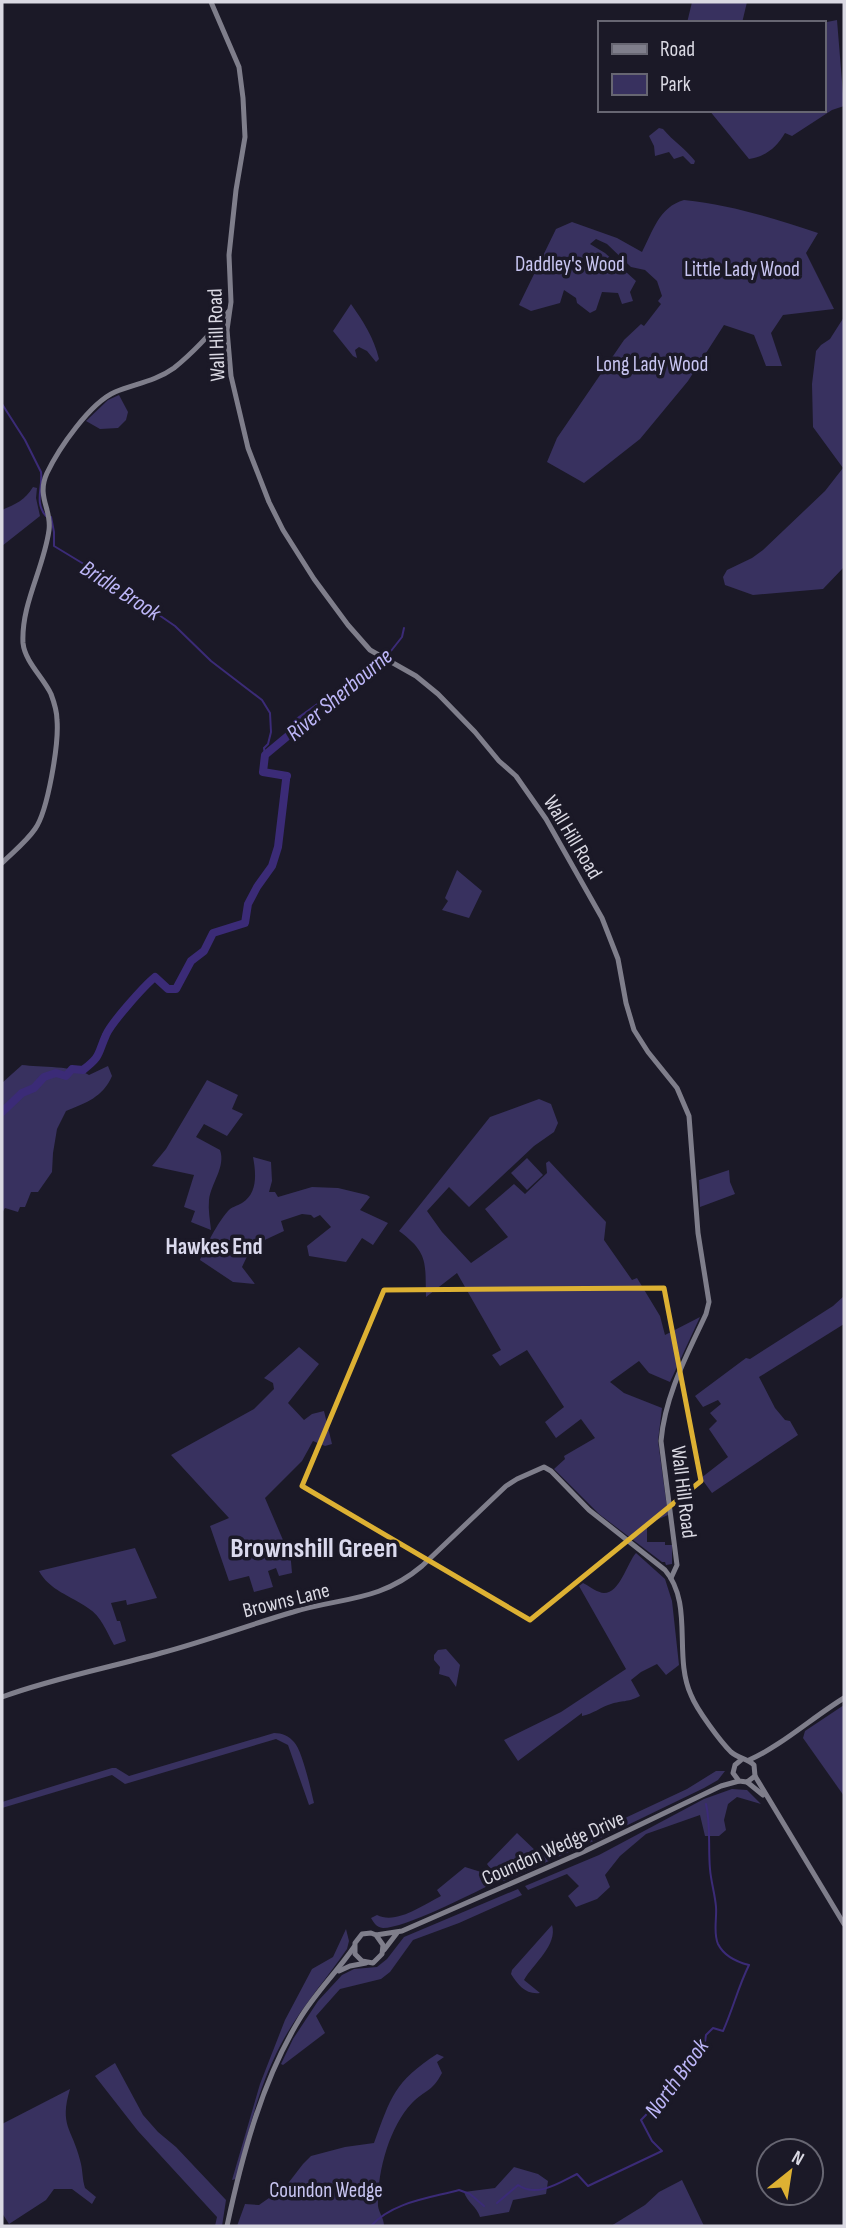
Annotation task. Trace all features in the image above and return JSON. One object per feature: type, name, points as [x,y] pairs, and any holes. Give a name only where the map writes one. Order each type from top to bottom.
[{"type":"street","name":"Wall Hill Road","points":[[211,2],[239,67],[243,98],[245,137],[231,242],[228,330],[231,376],[241,424],[269,502],[314,579],[362,643],[384,659],[416,676],[438,694],[516,776],[546,820],[611,939],[634,1030],[684,1101],[691,1132],[698,1233],[709,1302],[673,1385],[662,1432],[677,1565],[671,1578],[679,1600],[683,1669],[690,1694],[695,1705],[732,1753],[745,1760]]},
{"type":"street","points":[[2,863],[39,823],[47,796],[57,737],[55,707],[51,695],[26,655],[23,631],[29,598],[49,528],[43,494],[46,475],[90,412],[115,392],[174,368],[229,311]]},
{"type":"street","points":[[215,328],[228,330]]},
{"type":"street","name":"Browns Lane","points":[[2,1697],[181,1647],[301,1609],[359,1599],[382,1591],[422,1566],[512,1482],[542,1467],[551,1471],[589,1510],[665,1570],[671,1578]]},
{"type":"street","points":[[844,1698],[766,1753],[755,1768],[755,1776],[768,1800],[844,1924]]},
{"type":"street","name":"Wall Hill Road","points":[[732,1753],[734,1768]]},
{"type":"street","points":[[766,1753],[745,1760],[734,1768],[739,1781],[747,1782],[768,1800]]},
{"type":"street","points":[[745,1760],[755,1768]]},
{"type":"street","name":"Coundon Wedge Drive","points":[[720,1786],[734,1768]]},
{"type":"street","points":[[747,1782],[755,1776]]},
{"type":"street","name":"Coundon Wedge Drive","points":[[227,2226],[252,2131],[272,2069],[300,2017],[354,1947],[359,1936],[397,1933],[583,1852],[720,1786],[739,1781]]},
{"type":"street","name":"Coundon Wedge Drive","points":[[335,1973],[350,1966],[377,1961],[397,1933]]},
{"type":"street","points":[[376,1935],[381,1941],[383,1951]]},
{"type":"street","points":[[354,1947],[358,1958],[366,1963]]},
{"type":"highlighted area","points":[[664,1288],[701,1481],[530,1620],[302,1486],[384,1290]]},
{"type":"green space","points":[[692,2],[747,2],[742,21],[687,21]]},
{"type":"green space","points":[[837,20],[844,106],[832,110],[792,136],[785,133],[770,150],[749,159],[711,112],[825,112],[825,22]]},
{"type":"green space","points":[[659,128],[688,153],[695,161],[694,164],[683,156],[674,159],[669,152],[655,156],[649,136]]},
{"type":"green space","points":[[684,200],[768,217],[818,233],[806,253],[834,309],[783,315],[771,333],[782,366],[766,366],[754,335],[724,325],[688,381],[640,439],[584,483],[547,462],[557,438],[624,340],[641,324],[644,326],[661,304],[658,301],[662,296],[657,281],[645,270],[631,267],[607,244],[596,239],[590,244],[605,253],[636,281],[630,292],[633,301],[622,304],[618,293],[602,292],[596,310],[590,313],[564,290],[560,303],[531,311],[519,305],[556,229],[572,222],[617,238],[642,252],[663,214],[675,203]]},
{"type":"green space","points":[[351,304],[374,344],[379,359],[376,362],[367,351],[359,347],[355,350],[357,358],[353,356],[333,331]]},
{"type":"green space","points":[[844,317],[844,567],[823,589],[753,595],[725,585],[723,577],[727,570],[763,550],[825,491],[843,468],[813,427],[812,384],[816,351],[830,339]]},
{"type":"green space","points":[[119,395],[128,412],[126,420],[118,428],[100,429],[86,421],[108,400]]},
{"type":"green space","points":[[33,487],[37,488],[40,516],[2,546],[2,510],[20,501]]},
{"type":"green space","points":[[457,870],[482,891],[469,918],[442,910],[448,901],[445,898]]},
{"type":"green space","points":[[22,1065],[67,1068],[89,1075],[108,1066],[112,1076],[99,1094],[66,1111],[57,1129],[52,1172],[38,1192],[31,1192],[25,1207],[20,1207],[18,1212],[5,1208],[2,1213],[2,1083]]},
{"type":"green space","points":[[207,1080],[238,1095],[232,1109],[243,1114],[227,1136],[204,1124],[196,1137],[220,1150],[221,1156],[220,1169],[209,1200],[211,1230],[191,1222],[195,1211],[184,1207],[194,1175],[152,1166],[166,1149]]},
{"type":"green space","points":[[539,1099],[551,1104],[558,1123],[554,1132],[534,1146],[469,1207],[449,1187],[427,1211],[442,1232],[471,1263],[508,1237],[485,1209],[514,1184],[525,1194],[547,1173],[546,1163],[549,1161],[606,1222],[604,1240],[632,1280],[637,1278],[660,1316],[665,1335],[700,1317],[670,1382],[649,1373],[639,1361],[610,1382],[624,1393],[662,1408],[658,1441],[668,1515],[647,1524],[647,1542],[665,1542],[665,1545],[672,1545],[672,1564],[666,1565],[599,1514],[554,1469],[565,1459],[564,1456],[595,1438],[581,1419],[556,1438],[545,1422],[564,1407],[527,1350],[500,1366],[492,1355],[501,1350],[457,1273],[426,1297],[423,1260],[416,1246],[399,1231],[490,1117]]},
{"type":"green space","points":[[253,1157],[271,1162],[272,1181],[269,1192],[275,1192],[278,1197],[312,1187],[338,1188],[370,1197],[360,1210],[388,1223],[373,1245],[362,1238],[346,1262],[309,1256],[307,1246],[331,1227],[320,1215],[314,1218],[302,1214],[281,1221],[284,1231],[252,1246],[242,1267],[255,1284],[233,1282],[200,1260],[224,1216],[251,1194],[255,1176]]},
{"type":"green space","points":[[527,1158],[543,1175],[527,1190],[511,1173]]},
{"type":"green space","points":[[729,1170],[735,1194],[700,1207],[699,1180]]},
{"type":"green space","points":[[844,1296],[844,1324],[759,1377],[775,1408],[785,1420],[790,1421],[798,1435],[712,1493],[701,1478],[728,1457],[709,1429],[717,1421],[710,1413],[721,1404],[718,1400],[703,1407],[695,1396],[746,1358],[750,1359],[833,1306]]},
{"type":"green space","points":[[299,1347],[319,1364],[288,1403],[304,1420],[312,1414],[324,1411],[332,1444],[325,1446],[313,1441],[302,1461],[265,1498],[286,1547],[290,1550],[292,1573],[279,1576],[276,1568],[268,1571],[273,1587],[254,1592],[249,1576],[229,1581],[210,1526],[229,1518],[171,1455],[254,1409],[274,1389],[273,1383],[264,1378]]},
{"type":"green space","points":[[135,1548],[157,1598],[127,1605],[126,1600],[111,1603],[126,1641],[114,1645],[93,1612],[54,1588],[39,1571]]},
{"type":"green space","points":[[636,1553],[665,1579],[672,1601],[679,1665],[666,1675],[657,1664],[641,1672],[631,1680],[640,1696],[586,1715],[582,1716],[582,1713],[518,1761],[504,1740],[561,1712],[626,1669],[579,1586],[583,1583],[599,1592],[610,1592],[619,1583]]},
{"type":"green space","points":[[446,1649],[460,1665],[456,1687],[449,1677],[439,1674],[440,1667],[434,1660],[438,1650]]},
{"type":"green space","points":[[844,1705],[844,1796],[803,1738],[805,1731]]},
{"type":"green space","points":[[274,1733],[283,1734],[297,1746],[314,1803],[309,1805],[288,1745],[276,1739],[125,1784],[112,1775],[2,1808],[2,1802],[112,1768],[129,1776]]},
{"type":"green space","points":[[716,1771],[725,1771],[718,1780],[704,1788],[504,1881],[497,1878],[487,1864],[517,1833],[539,1854],[546,1855],[687,1789]]},
{"type":"green space","points":[[732,1789],[747,1790],[761,1804],[737,1797],[728,1804],[724,1820],[726,1830],[719,1836],[705,1836],[700,1815],[646,1834],[620,1856],[605,1875],[610,1887],[597,1899],[576,1907],[568,1896],[579,1886],[567,1874],[528,1890],[525,1886],[599,1855],[704,1799]]},
{"type":"green space","points":[[465,1867],[481,1872],[492,1884],[393,1927],[379,1927],[371,1918],[377,1915],[392,1918],[401,1916],[441,1896],[437,1890]]},
{"type":"green space","points":[[518,1889],[522,1895],[413,1940],[390,1972],[381,1979],[340,1989],[316,2016],[325,2033],[281,2064],[293,2039],[318,2001],[342,1975],[354,1969],[377,1967],[404,1937]]},
{"type":"green space","points":[[552,1925],[553,1932],[548,1947],[524,1980],[540,1993],[531,1992],[517,1982],[511,1974],[512,1970]]},
{"type":"green space","points":[[346,1929],[349,1941],[347,1949],[295,2021],[272,2062],[254,2111],[236,2179],[232,2180],[260,2084],[285,2020],[312,1969],[333,1957]]},
{"type":"green space","name":"Coundon Wedge","points":[[437,2054],[444,2057],[437,2062],[442,2073],[435,2084],[404,2113],[386,2151],[378,2193],[378,2206],[384,2226],[237,2226],[245,2204],[259,2205],[286,2186],[311,2156],[374,2143],[390,2102],[403,2082]]},
{"type":"green space","points":[[115,2063],[143,2115],[226,2200],[222,2226],[215,2226],[217,2217],[138,2131],[95,2076]]},
{"type":"green space","points":[[70,2089],[66,2119],[77,2149],[85,2188],[96,2197],[92,2204],[72,2189],[54,2189],[46,2200],[9,2224],[2,2213],[2,2124]]},
{"type":"green space","points":[[514,2167],[538,2174],[548,2181],[546,2194],[513,2200],[509,2212],[480,2217],[464,2192],[495,2188]]},
{"type":"green space","points":[[682,2180],[704,2226],[611,2226],[645,2205],[659,2192]]},
{"type":"waterway","name":"Bridle Brook","points":[[2,404],[41,472],[40,506],[46,516]]},
{"type":"waterway","name":"Bridle Brook","points":[[51,517],[54,546],[175,626],[211,661],[262,700],[270,713],[271,732],[264,748],[265,755]]},
{"type":"waterway","name":"River Sherbourne","points":[[387,656],[402,637],[404,628]]},
{"type":"waterway","name":"River Sherbourne","points":[[287,776],[263,772],[265,755],[295,730],[296,723],[380,663]]},
{"type":"waterway","name":"River Sherbourne","points":[[2,1112],[44,1077],[56,1073],[66,1076],[72,1069],[83,1070],[96,1058],[114,1022],[155,977],[168,989],[176,989],[191,961],[204,951],[213,933],[245,923],[248,904],[272,866],[278,847],[286,780]]},
{"type":"waterway","name":"North Brook","points":[[497,2203],[518,2185],[525,2189],[540,2190],[577,2174],[588,2186],[662,2151],[652,2141],[641,2120],[673,2087],[705,2042],[706,2035],[713,2028],[723,2031],[749,1965],[727,1955],[717,1940],[706,1804]]},
{"type":"waterway","name":"North Brook","points":[[371,2226],[400,2206],[459,2190],[470,2194],[484,2206]]},
{"type":"district","name":"Hawkes End","points":[[214,1246]]},
{"type":"district","name":"Brownshill Green","points":[[314,1547]]},
{"type":"park label","name":"Daddley's Wood","points":[[570,264]]},
{"type":"park label","name":"Little Lady Wood","points":[[742,269]]},
{"type":"park label","name":"Long Lady Wood","points":[[652,364]]}]
